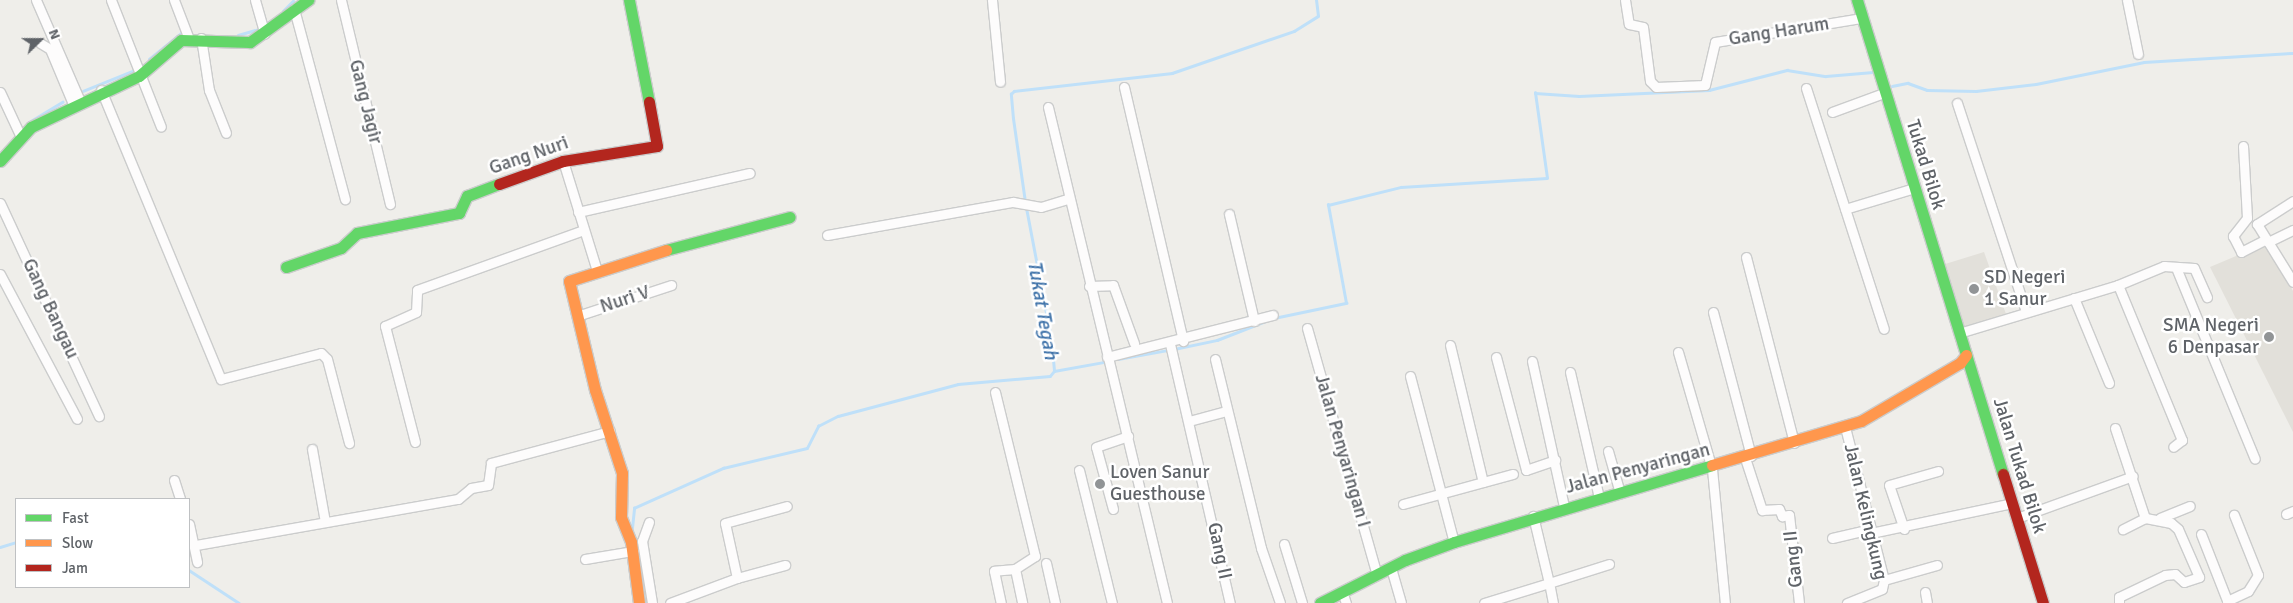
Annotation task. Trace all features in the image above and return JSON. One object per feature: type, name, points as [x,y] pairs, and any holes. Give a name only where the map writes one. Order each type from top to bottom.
[{"type":"street","points":[[36,0],[77,102]]},
{"type":"street","points":[[111,0],[138,76],[161,126]]},
{"type":"street","points":[[174,0],[188,37]]},
{"type":"street","points":[[255,0],[265,34]]},
{"type":"street","points":[[0,161],[21,137],[77,102],[101,90],[138,76],[188,37],[242,44],[265,34],[295,5],[308,0]]},
{"type":"street","name":"Gang Jagir","points":[[336,0],[363,109]]},
{"type":"street","name":"Gang Jagir","points":[[341,0],[390,204]]},
{"type":"street","name":"Gang Nuri","points":[[286,267],[341,248],[358,233],[459,213],[467,196],[563,161],[658,145],[629,0]]},
{"type":"street","points":[[992,0],[1000,82]]},
{"type":"street","name":"Gang Harum","points":[[1625,0],[1629,24],[1643,27],[1650,81],[1656,87],[1705,86],[1715,42],[1862,18]]},
{"type":"street","name":"Tukad Bilok","points":[[1856,0],[1960,336]]},
{"type":"street","points":[[2127,0],[2138,54]]},
{"type":"street","points":[[295,5],[345,199]]},
{"type":"street","points":[[201,38],[209,90],[226,133]]},
{"type":"street","points":[[40,43],[50,49],[77,102]]},
{"type":"street","points":[[1124,87],[1183,341]]},
{"type":"street","points":[[1806,88],[1884,329]]},
{"type":"street","points":[[101,90],[221,379],[321,353],[327,360],[349,443]]},
{"type":"street","points":[[0,92],[21,137]]},
{"type":"street","points":[[1832,112],[1884,93]]},
{"type":"street","points":[[1957,103],[2026,312]]},
{"type":"street","points":[[1048,107],[1067,199],[1128,436],[1167,603]]},
{"type":"street","points":[[2243,146],[2247,218],[2233,236],[2241,252],[2293,230]]},
{"type":"street","points":[[563,161],[597,271]]},
{"type":"street","points":[[578,212],[750,173]]},
{"type":"street","points":[[1845,209],[1914,188]]},
{"type":"street","points":[[827,235],[1020,204],[1030,207],[1067,199]]},
{"type":"street","points":[[2293,201],[2258,221],[2267,240],[2289,264],[2293,282]]},
{"type":"street","name":"Gang Bangau","points":[[0,203],[99,416]]},
{"type":"street","points":[[1229,214],[1254,321]]},
{"type":"street","points":[[639,603],[633,551],[621,516],[624,486],[610,431],[593,383],[580,315],[569,281],[597,271],[790,217]]},
{"type":"street","points":[[415,442],[384,326],[416,312],[416,290],[584,230]]},
{"type":"street","points":[[1746,257],[1794,443]]},
{"type":"street","points":[[1960,336],[2026,312],[2118,285],[2164,266],[2177,270],[2194,268],[2208,297]]},
{"type":"street","points":[[2177,270],[2255,459]]},
{"type":"street","points":[[0,274],[77,419]]},
{"type":"street","name":"Nuri V","points":[[580,315],[671,285]]},
{"type":"street","points":[[2118,285],[2182,440],[2173,447]]},
{"type":"street","points":[[1089,286],[1113,286],[1134,343]]},
{"type":"street","points":[[2074,298],[2109,383]]},
{"type":"street","points":[[1713,312],[1748,457]]},
{"type":"street","points":[[1107,357],[1171,347],[1183,341],[1273,315]]},
{"type":"street","name":"Jalan Penyaringan I","points":[[1307,328],[1376,575]]},
{"type":"street","name":"Jalan Tukad Bilok","points":[[1960,336],[1965,360],[2012,503],[2042,603]]},
{"type":"street","points":[[1450,345],[1484,482]]},
{"type":"street","name":"Gang II","points":[[1171,347],[1230,603]]},
{"type":"street","points":[[1678,352],[1712,469],[1723,603]]},
{"type":"street","points":[[1496,357],[1526,470],[1554,460]]},
{"type":"street","points":[[1215,359],[1226,411],[1280,603]]},
{"type":"street","name":"Jalan Penyaringan","points":[[1325,602],[1342,591],[1391,568],[1454,542],[1564,507],[1712,469],[1845,427],[1965,360]]},
{"type":"street","points":[[1532,361],[1564,507]]},
{"type":"street","points":[[1570,372],[1599,498]]},
{"type":"street","points":[[1410,376],[1454,542]]},
{"type":"street","points":[[995,392],[1035,556],[1015,569],[994,571],[1001,603]]},
{"type":"street","points":[[1189,421],[1226,411]]},
{"type":"street","name":"Jalan Kelingkung","points":[[1845,427],[1884,580],[1882,588],[1847,603]]},
{"type":"street","points":[[2115,428],[2133,476],[2145,518]]},
{"type":"street","points":[[196,545],[464,497],[468,490],[488,485],[491,463],[610,431]]},
{"type":"street","points":[[1113,509],[1096,448],[1128,436]]},
{"type":"street","points":[[312,449],[326,522]]},
{"type":"street","points":[[1608,451],[1620,493]]},
{"type":"street","name":"Gang II","points":[[1748,457],[1762,510],[1779,509],[1782,516],[1789,515],[1799,603]]},
{"type":"street","points":[[1079,470],[1112,603]]},
{"type":"street","points":[[1904,529],[1889,485],[1938,471]]},
{"type":"street","points":[[1403,504],[1440,492],[1513,474]]},
{"type":"street","points":[[2016,518],[2133,476]]},
{"type":"street","points":[[174,480],[180,498]]},
{"type":"street","points":[[1832,538],[1870,531],[1904,529],[2012,503]]},
{"type":"street","points":[[737,578],[725,523],[788,506]]},
{"type":"street","points":[[2122,529],[2145,518],[2160,518],[2190,506]]},
{"type":"street","points":[[2201,534],[2227,602],[2248,591],[2258,575],[2234,515]]},
{"type":"street","points":[[1533,516],[1554,603]]},
{"type":"street","points":[[2118,603],[2119,597],[2165,575],[2175,574],[2184,582],[2199,578],[2178,529],[2160,518]]},
{"type":"street","points":[[649,522],[642,541],[652,603]]},
{"type":"street","points":[[190,527],[196,545],[198,562]]},
{"type":"street","points":[[1284,544],[1302,603]]},
{"type":"street","points":[[585,560],[633,551]]},
{"type":"street","points":[[1046,563],[1055,603]]},
{"type":"street","points":[[1484,603],[1608,564]]},
{"type":"street","points":[[670,603],[737,578],[785,565]]},
{"type":"street","points":[[1884,580],[1937,565]]},
{"type":"street","points":[[1391,568],[1401,603]]},
{"type":"street","points":[[1015,569],[1022,603]]},
{"type":"street","points":[[1342,591],[1346,603]]},
{"type":"street","points":[[1925,592],[1928,603]]},
{"type":"shaded area","name":"SMA Negeri 6 Denpasar","points":[[2267,243],[2293,291],[2293,432],[2210,267]]},
{"type":"shaded area","name":"SD Negeri 1 Sanur","points":[[1984,252],[2006,314],[1965,329],[1942,265]]},
{"type":"waterway","name":"Tukat Tegah","points":[[1025,202],[1013,119],[1011,94],[1014,91],[1172,73],[1294,31],[1318,16],[1316,0]]},
{"type":"waterway","points":[[283,11],[293,1]]},
{"type":"waterway","points":[[238,35],[256,30]]},
{"type":"waterway","points":[[149,59],[180,34]]},
{"type":"waterway","points":[[1892,86],[1908,83],[1927,90],[1976,91],[2036,84],[2144,62],[2293,53]]},
{"type":"waterway","points":[[1274,318],[1346,303],[1328,205],[1401,187],[1547,178],[1535,93],[1579,96],[1709,90],[1787,70],[1826,76],[1873,72]]},
{"type":"waterway","points":[[83,91],[132,71]]},
{"type":"waterway","points":[[29,122],[62,102]]},
{"type":"waterway","name":"Tukat Tegah","points":[[632,528],[634,508],[723,468],[807,448],[818,426],[838,416],[958,384],[1050,376],[1054,371],[1051,339],[1026,208]]},
{"type":"waterway","points":[[1174,349],[1217,340],[1266,321]]},
{"type":"waterway","points":[[1118,359],[1168,350]]},
{"type":"waterway","points":[[1054,371],[1104,362]]},
{"type":"waterway","name":"Tukat Tegah","points":[[0,547],[15,542]]},
{"type":"waterway","name":"Tukat Tegah","points":[[190,571],[239,603]]},
{"type":"waterway","name":"Tukat Tegah","points":[[644,597],[646,603]]},
{"type":"traffic: fast","points":[[0,161],[31,127],[139,76],[181,40],[250,42],[308,0]]},
{"type":"traffic: fast","points":[[629,0],[649,102]]},
{"type":"traffic: fast","points":[[1857,0],[2003,474]]},
{"type":"traffic: fast","points":[[286,267],[341,248],[357,233],[459,213],[467,196],[499,184]]},
{"type":"traffic: fast","points":[[666,250],[790,217]]},
{"type":"traffic: fast","points":[[1320,603],[1405,560],[1454,542],[1712,465]]},
{"type":"traffic: slow","points":[[639,603],[631,542],[621,517],[622,473],[595,390],[569,281],[666,250]]},
{"type":"traffic: slow","points":[[1712,465],[1861,421],[1960,363],[1966,355]]},
{"type":"traffic: jam","points":[[499,184],[563,161],[657,146],[649,102]]},
{"type":"traffic: jam","points":[[2003,474],[2043,603]]},
{"type":"place","name":"SD Negeri 1 Sanur","points":[[1974,289]]},
{"type":"place","name":"SMA Negeri 6 Denpasar","points":[[2269,337]]},
{"type":"place","name":"Loven Sanur Guesthouse","points":[[1100,484]]}]
